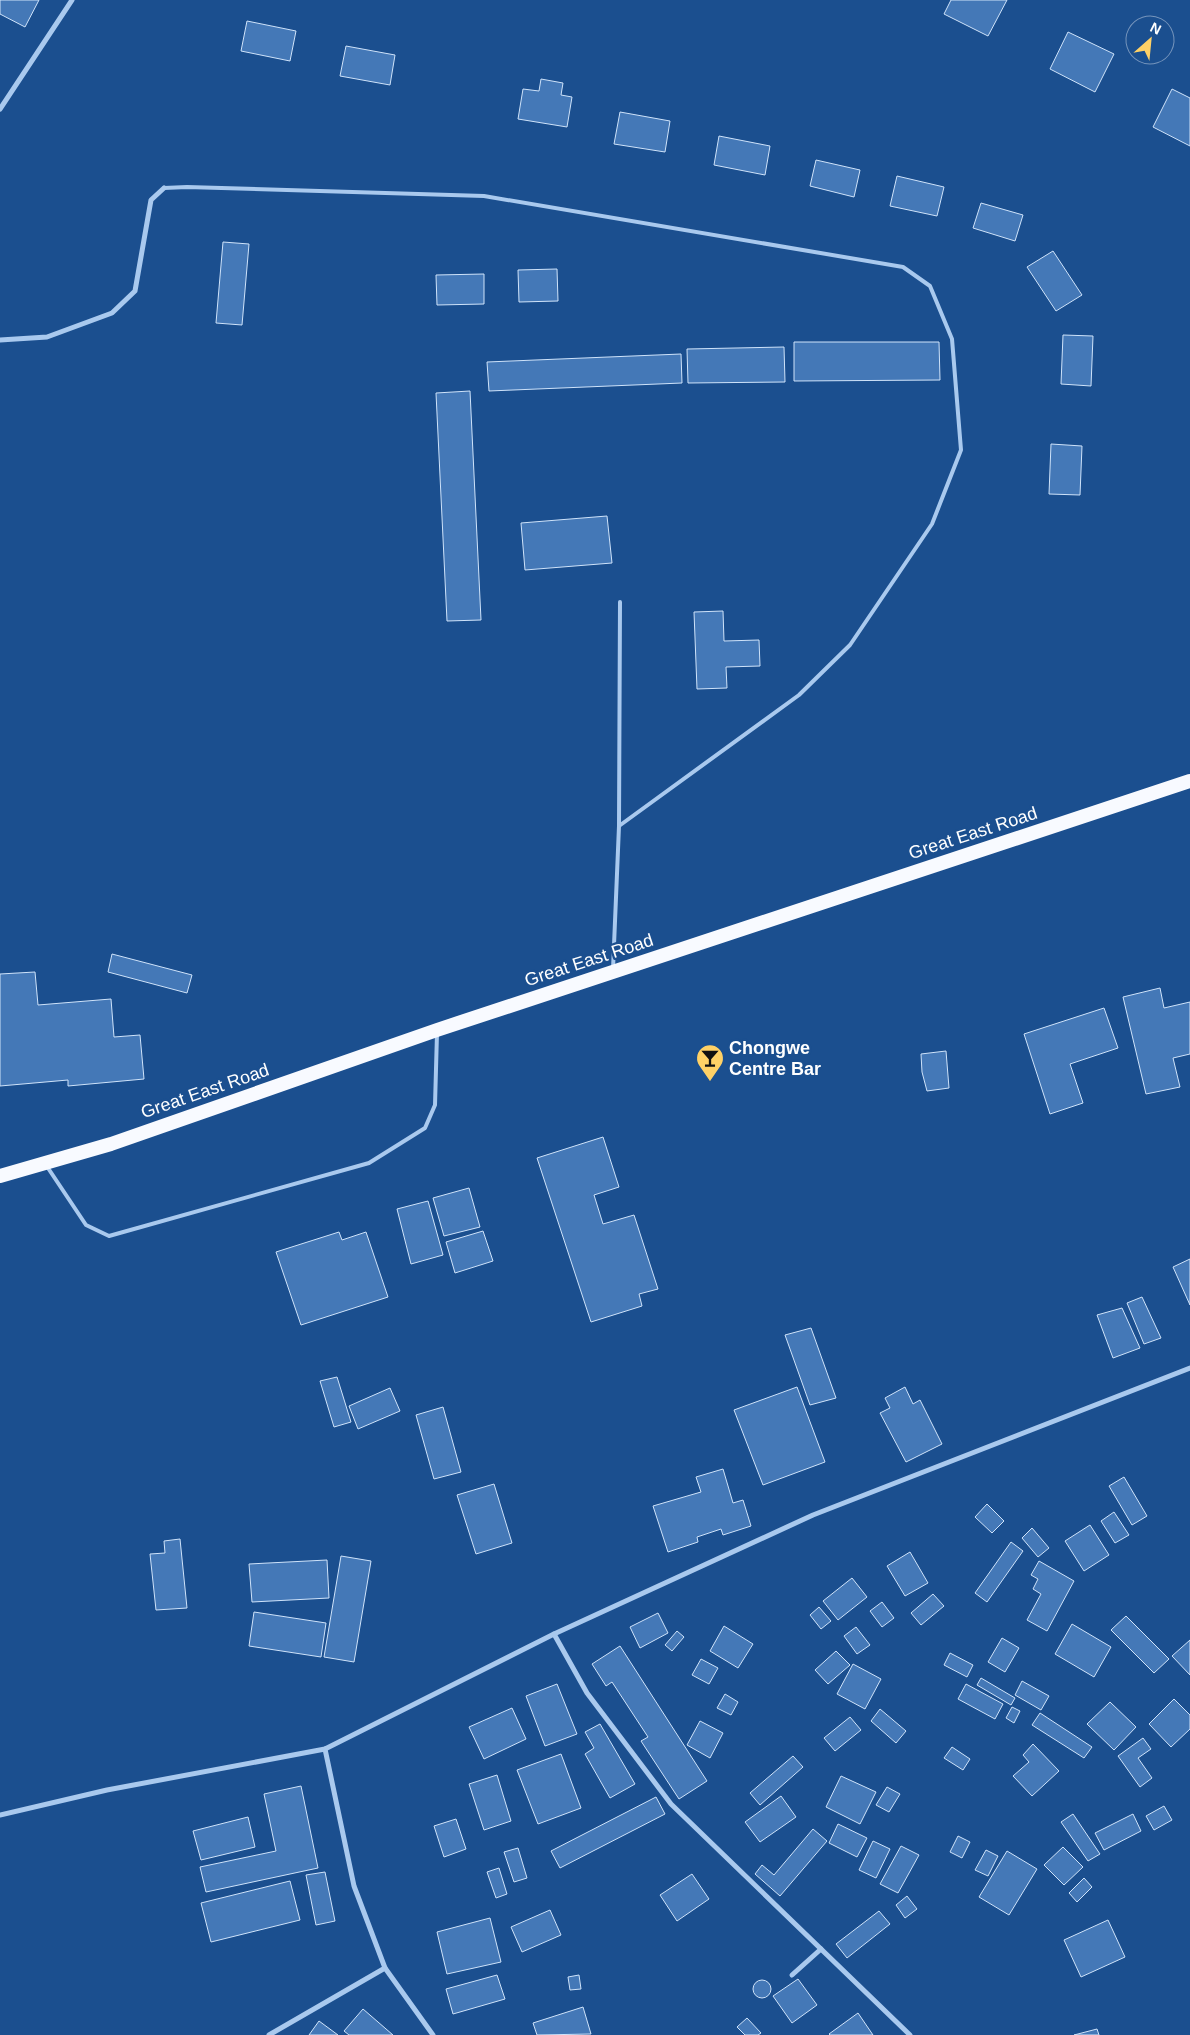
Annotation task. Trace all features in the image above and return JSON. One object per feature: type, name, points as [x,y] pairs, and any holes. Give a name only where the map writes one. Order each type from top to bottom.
[{"type":"highway","name":"Great East Road","points":[[0,1176],[111,1144],[612,971],[1190,781]]},
{"type":"street","points":[[0,109],[72,0]]},
{"type":"street","points":[[0,340],[48,337],[112,313],[135,291],[150,200],[164,188]]},
{"type":"street","points":[[0,1815],[100,1792],[325,1749],[554,1634],[813,1515],[1190,1368]]},
{"type":"street","points":[[554,1634],[588,1693],[671,1804],[910,2035]]},
{"type":"street","points":[[325,1749],[354,1886],[385,1968],[433,2035]]},
{"type":"street","points":[[792,1975],[821,1949]]},
{"type":"street","points":[[269,2035],[385,1968]]},
{"type":"lane","points":[[164,188],[187,187],[484,196],[903,266],[930,286],[952,339],[961,450],[932,524],[850,645],[799,695],[619,826]]},
{"type":"lane","points":[[612,971],[619,826],[620,602]]},
{"type":"lane","points":[[44,1164],[86,1225],[109,1236],[369,1163],[425,1128],[435,1105],[437,1030]]},
{"type":"building","points":[[0,0],[39,0],[25,27],[0,14]]},
{"type":"building","points":[[951,0],[1007,0],[988,36],[944,14]]},
{"type":"building","points":[[247,21],[296,31],[290,61],[241,51]]},
{"type":"building","points":[[1068,32],[1114,54],[1095,92],[1050,69]]},
{"type":"building","points":[[346,46],[395,55],[390,85],[340,76]]},
{"type":"building","points":[[541,79],[563,83],[561,95],[572,97],[567,127],[518,119],[523,89],[539,91]]},
{"type":"building","points":[[1172,89],[1190,98],[1190,146],[1153,127]]},
{"type":"building","points":[[620,112],[670,121],[665,152],[614,144]]},
{"type":"building","points":[[719,136],[770,146],[765,175],[714,165]]},
{"type":"building","points":[[816,160],[860,170],[854,197],[810,186]]},
{"type":"building","points":[[897,176],[944,187],[937,216],[890,206]]},
{"type":"building","points":[[981,203],[1023,215],[1015,241],[973,228]]},
{"type":"building","points":[[223,242],[249,244],[242,325],[216,323]]},
{"type":"building","points":[[1053,251],[1082,295],[1056,311],[1027,267]]},
{"type":"building","points":[[557,269],[558,301],[519,302],[518,270]]},
{"type":"building","points":[[484,274],[484,304],[437,305],[436,275]]},
{"type":"building","points":[[1063,335],[1093,336],[1091,386],[1061,384]]},
{"type":"building","points":[[794,342],[939,342],[940,380],[794,381]]},
{"type":"building","points":[[784,347],[785,382],[688,383],[687,349]]},
{"type":"building","points":[[681,354],[682,383],[489,391],[487,362]]},
{"type":"building","points":[[470,391],[481,620],[447,621],[436,393]]},
{"type":"building","points":[[1051,444],[1082,446],[1080,495],[1049,494]]},
{"type":"building","points":[[607,516],[612,563],[525,570],[521,523]]},
{"type":"building","points":[[723,611],[724,641],[759,640],[760,666],[726,667],[727,688],[697,689],[694,612]]},
{"type":"building","points":[[112,954],[192,975],[187,993],[108,972]]},
{"type":"building","points":[[35,972],[38,1005],[111,999],[114,1037],[140,1035],[144,1079],[68,1086],[68,1080],[0,1086],[0,974]]},
{"type":"building","points":[[1160,988],[1164,1008],[1190,1002],[1190,1054],[1173,1058],[1180,1087],[1146,1094],[1123,997]]},
{"type":"building","points":[[1104,1008],[1118,1048],[1070,1064],[1083,1103],[1050,1114],[1024,1034]]},
{"type":"building","points":[[946,1051],[949,1088],[927,1091],[922,1072],[921,1054]]},
{"type":"building","points":[[603,1137],[619,1187],[594,1195],[603,1224],[634,1215],[658,1289],[639,1294],[642,1306],[591,1322],[537,1158]]},
{"type":"building","points":[[469,1188],[480,1227],[444,1236],[433,1198]]},
{"type":"building","points":[[428,1201],[443,1255],[411,1264],[397,1209]]},
{"type":"building","points":[[483,1231],[493,1261],[455,1273],[446,1242]]},
{"type":"building","points":[[339,1232],[342,1240],[366,1232],[388,1297],[301,1325],[276,1252]]},
{"type":"building","points":[[1190,1259],[1190,1305],[1173,1267]]},
{"type":"building","points":[[1142,1297],[1161,1338],[1144,1344],[1127,1303]]},
{"type":"building","points":[[1122,1308],[1140,1348],[1113,1358],[1097,1315]]},
{"type":"building","points":[[811,1328],[836,1398],[810,1405],[785,1335]]},
{"type":"building","points":[[337,1377],[351,1422],[334,1427],[320,1381]]},
{"type":"building","points":[[797,1387],[825,1462],[763,1485],[734,1410]]},
{"type":"building","points":[[905,1387],[913,1404],[920,1400],[942,1444],[906,1462],[880,1413],[890,1408],[885,1398]]},
{"type":"building","points":[[390,1388],[400,1411],[358,1429],[349,1406]]},
{"type":"building","points":[[443,1407],[461,1472],[434,1479],[416,1415]]},
{"type":"building","points":[[723,1469],[733,1503],[743,1500],[751,1526],[723,1535],[721,1529],[697,1537],[698,1542],[668,1552],[653,1506],[701,1492],[696,1477]]},
{"type":"building","points":[[1124,1477],[1147,1516],[1132,1525],[1109,1486]]},
{"type":"building","points":[[494,1484],[512,1543],[476,1554],[457,1495]]},
{"type":"building","points":[[987,1504],[1004,1521],[992,1533],[975,1517]]},
{"type":"building","points":[[1114,1512],[1129,1535],[1115,1543],[1101,1521]]},
{"type":"building","points":[[1090,1525],[1109,1555],[1084,1571],[1065,1541]]},
{"type":"building","points":[[1032,1528],[1049,1548],[1038,1557],[1022,1538]]},
{"type":"building","points":[[180,1539],[187,1608],[156,1610],[150,1554],[165,1553],[164,1541]]},
{"type":"building","points":[[1011,1542],[1023,1551],[987,1602],[975,1593]]},
{"type":"building","points":[[910,1552],[928,1583],[905,1596],[887,1566]]},
{"type":"building","points":[[341,1556],[371,1561],[354,1662],[324,1657]]},
{"type":"building","points":[[327,1560],[329,1598],[252,1602],[249,1564]]},
{"type":"building","points":[[1039,1561],[1074,1581],[1047,1631],[1027,1620],[1041,1594],[1033,1589],[1038,1579],[1031,1575]]},
{"type":"building","points":[[852,1578],[867,1597],[838,1620],[823,1601]]},
{"type":"building","points":[[933,1594],[944,1606],[921,1625],[911,1613]]},
{"type":"building","points":[[882,1602],[894,1618],[882,1627],[870,1611]]},
{"type":"building","points":[[819,1607],[831,1621],[821,1629],[810,1615]]},
{"type":"building","points":[[254,1612],[326,1623],[321,1657],[249,1646]]},
{"type":"building","points":[[658,1613],[668,1633],[640,1648],[630,1627]]},
{"type":"building","points":[[1126,1616],[1169,1659],[1154,1673],[1111,1630]]},
{"type":"building","points":[[1072,1624],[1111,1647],[1094,1677],[1055,1654]]},
{"type":"building","points":[[724,1626],[753,1644],[738,1668],[710,1651]]},
{"type":"building","points":[[856,1627],[870,1645],[857,1654],[844,1636]]},
{"type":"building","points":[[677,1631],[684,1637],[672,1651],[665,1645]]},
{"type":"building","points":[[1002,1638],[1019,1648],[1005,1672],[988,1662]]},
{"type":"building","points":[[1190,1640],[1190,1675],[1172,1656]]},
{"type":"building","points":[[620,1646],[707,1781],[679,1799],[641,1741],[648,1737],[612,1682],[606,1686],[592,1664]]},
{"type":"building","points":[[836,1651],[850,1665],[828,1684],[815,1670]]},
{"type":"building","points":[[950,1653],[973,1665],[967,1677],[944,1665]]},
{"type":"building","points":[[701,1659],[718,1668],[709,1684],[692,1675]]},
{"type":"building","points":[[853,1664],[881,1679],[865,1709],[837,1694]]},
{"type":"building","points":[[981,1678],[1015,1698],[1011,1705],[977,1685]]},
{"type":"building","points":[[1022,1681],[1049,1696],[1041,1710],[1015,1695]]},
{"type":"building","points":[[557,1684],[577,1734],[545,1746],[526,1696]]},
{"type":"building","points":[[966,1684],[1003,1704],[995,1719],[958,1699]]},
{"type":"building","points":[[725,1694],[738,1702],[731,1715],[717,1708]]},
{"type":"building","points":[[1174,1699],[1190,1715],[1190,1729],[1171,1747],[1149,1724]]},
{"type":"building","points":[[1110,1702],[1136,1727],[1114,1750],[1087,1724]]},
{"type":"building","points":[[1012,1707],[1020,1711],[1014,1723],[1006,1718]]},
{"type":"building","points":[[512,1708],[526,1739],[484,1759],[469,1727]]},
{"type":"building","points":[[880,1709],[906,1731],[896,1743],[871,1721]]},
{"type":"building","points":[[1040,1713],[1092,1747],[1084,1758],[1032,1725]]},
{"type":"building","points":[[850,1717],[861,1730],[835,1751],[824,1738]]},
{"type":"building","points":[[700,1721],[723,1733],[710,1758],[687,1745]]},
{"type":"building","points":[[600,1724],[635,1784],[610,1798],[585,1754],[594,1748],[585,1732]]},
{"type":"building","points":[[1143,1738],[1151,1749],[1138,1758],[1152,1778],[1140,1787],[1118,1756]]},
{"type":"building","points":[[1033,1744],[1059,1771],[1032,1796],[1013,1776],[1029,1762],[1023,1755]]},
{"type":"building","points":[[952,1747],[970,1759],[963,1770],[944,1758]]},
{"type":"building","points":[[561,1754],[581,1808],[538,1824],[517,1770]]},
{"type":"building","points":[[793,1756],[803,1767],[760,1805],[750,1793]]},
{"type":"building","points":[[497,1775],[511,1821],[484,1830],[469,1784]]},
{"type":"building","points":[[841,1776],[876,1792],[860,1824],[826,1807]]},
{"type":"building","points":[[301,1786],[318,1868],[206,1892],[200,1867],[276,1851],[264,1794]]},
{"type":"building","points":[[887,1787],[900,1794],[889,1812],[876,1805]]},
{"type":"building","points":[[781,1796],[796,1817],[760,1842],[745,1822]]},
{"type":"building","points":[[656,1797],[665,1814],[560,1868],[551,1851]]},
{"type":"building","points":[[1164,1806],[1172,1820],[1154,1830],[1146,1816]]},
{"type":"building","points":[[1073,1814],[1100,1854],[1088,1861],[1061,1822]]},
{"type":"building","points":[[1133,1814],[1141,1831],[1104,1850],[1095,1833]]},
{"type":"building","points":[[248,1817],[255,1847],[201,1860],[193,1831]]},
{"type":"building","points":[[456,1819],[466,1849],[444,1857],[434,1826]]},
{"type":"building","points":[[838,1824],[867,1838],[857,1857],[829,1843]]},
{"type":"building","points":[[813,1829],[827,1841],[780,1896],[755,1874],[762,1865],[774,1875]]},
{"type":"building","points":[[958,1836],[970,1842],[962,1858],[950,1852]]},
{"type":"building","points":[[873,1841],[890,1849],[876,1878],[859,1870]]},
{"type":"building","points":[[901,1846],[919,1855],[898,1893],[880,1884]]},
{"type":"building","points":[[1063,1847],[1083,1867],[1064,1885],[1044,1865]]},
{"type":"building","points":[[518,1848],[527,1878],[514,1882],[504,1852]]},
{"type":"building","points":[[986,1850],[998,1856],[988,1876],[975,1870]]},
{"type":"building","points":[[1007,1851],[1037,1869],[1009,1915],[979,1897]]},
{"type":"building","points":[[499,1868],[507,1894],[496,1898],[487,1872]]},
{"type":"building","points":[[325,1872],[335,1921],[316,1925],[306,1875]]},
{"type":"building","points":[[692,1874],[709,1899],[677,1921],[660,1895]]},
{"type":"building","points":[[1084,1878],[1092,1887],[1077,1902],[1069,1893]]},
{"type":"building","points":[[290,1881],[300,1920],[211,1942],[201,1903]]},
{"type":"building","points":[[907,1896],[917,1909],[905,1918],[896,1905]]},
{"type":"building","points":[[550,1910],[561,1935],[522,1952],[511,1927]]},
{"type":"building","points":[[879,1911],[890,1924],[847,1958],[836,1944]]},
{"type":"building","points":[[490,1918],[501,1962],[447,1974],[437,1932]]},
{"type":"building","points":[[1108,1920],[1125,1957],[1081,1977],[1064,1940]]},
{"type":"building","points":[[497,1975],[505,1999],[453,2014],[446,1989]]},
{"type":"building","points":[[579,1975],[581,1989],[570,1990],[568,1977]]},
{"type":"building","points":[[798,1979],[817,2005],[792,2023],[773,1996]]},
{"type":"building","points":[[762,1980],[768,1983],[771,1989],[768,1995],[762,1998],[756,1995],[753,1989],[756,1983]]},
{"type":"building","points":[[583,2007],[591,2034],[537,2035],[533,2023]]},
{"type":"building","points":[[363,2009],[393,2035],[349,2035],[344,2031]]},
{"type":"building","points":[[858,2013],[873,2035],[829,2034]]},
{"type":"building","points":[[747,2018],[761,2033],[758,2035],[745,2035],[737,2027]]},
{"type":"building","points":[[319,2021],[338,2035],[309,2035]]},
{"type":"building","points":[[1097,2029],[1099,2035],[1074,2035]]},
{"type":"place","name":"Chongwe Centre Bar","points":[[710,1082]]}]
